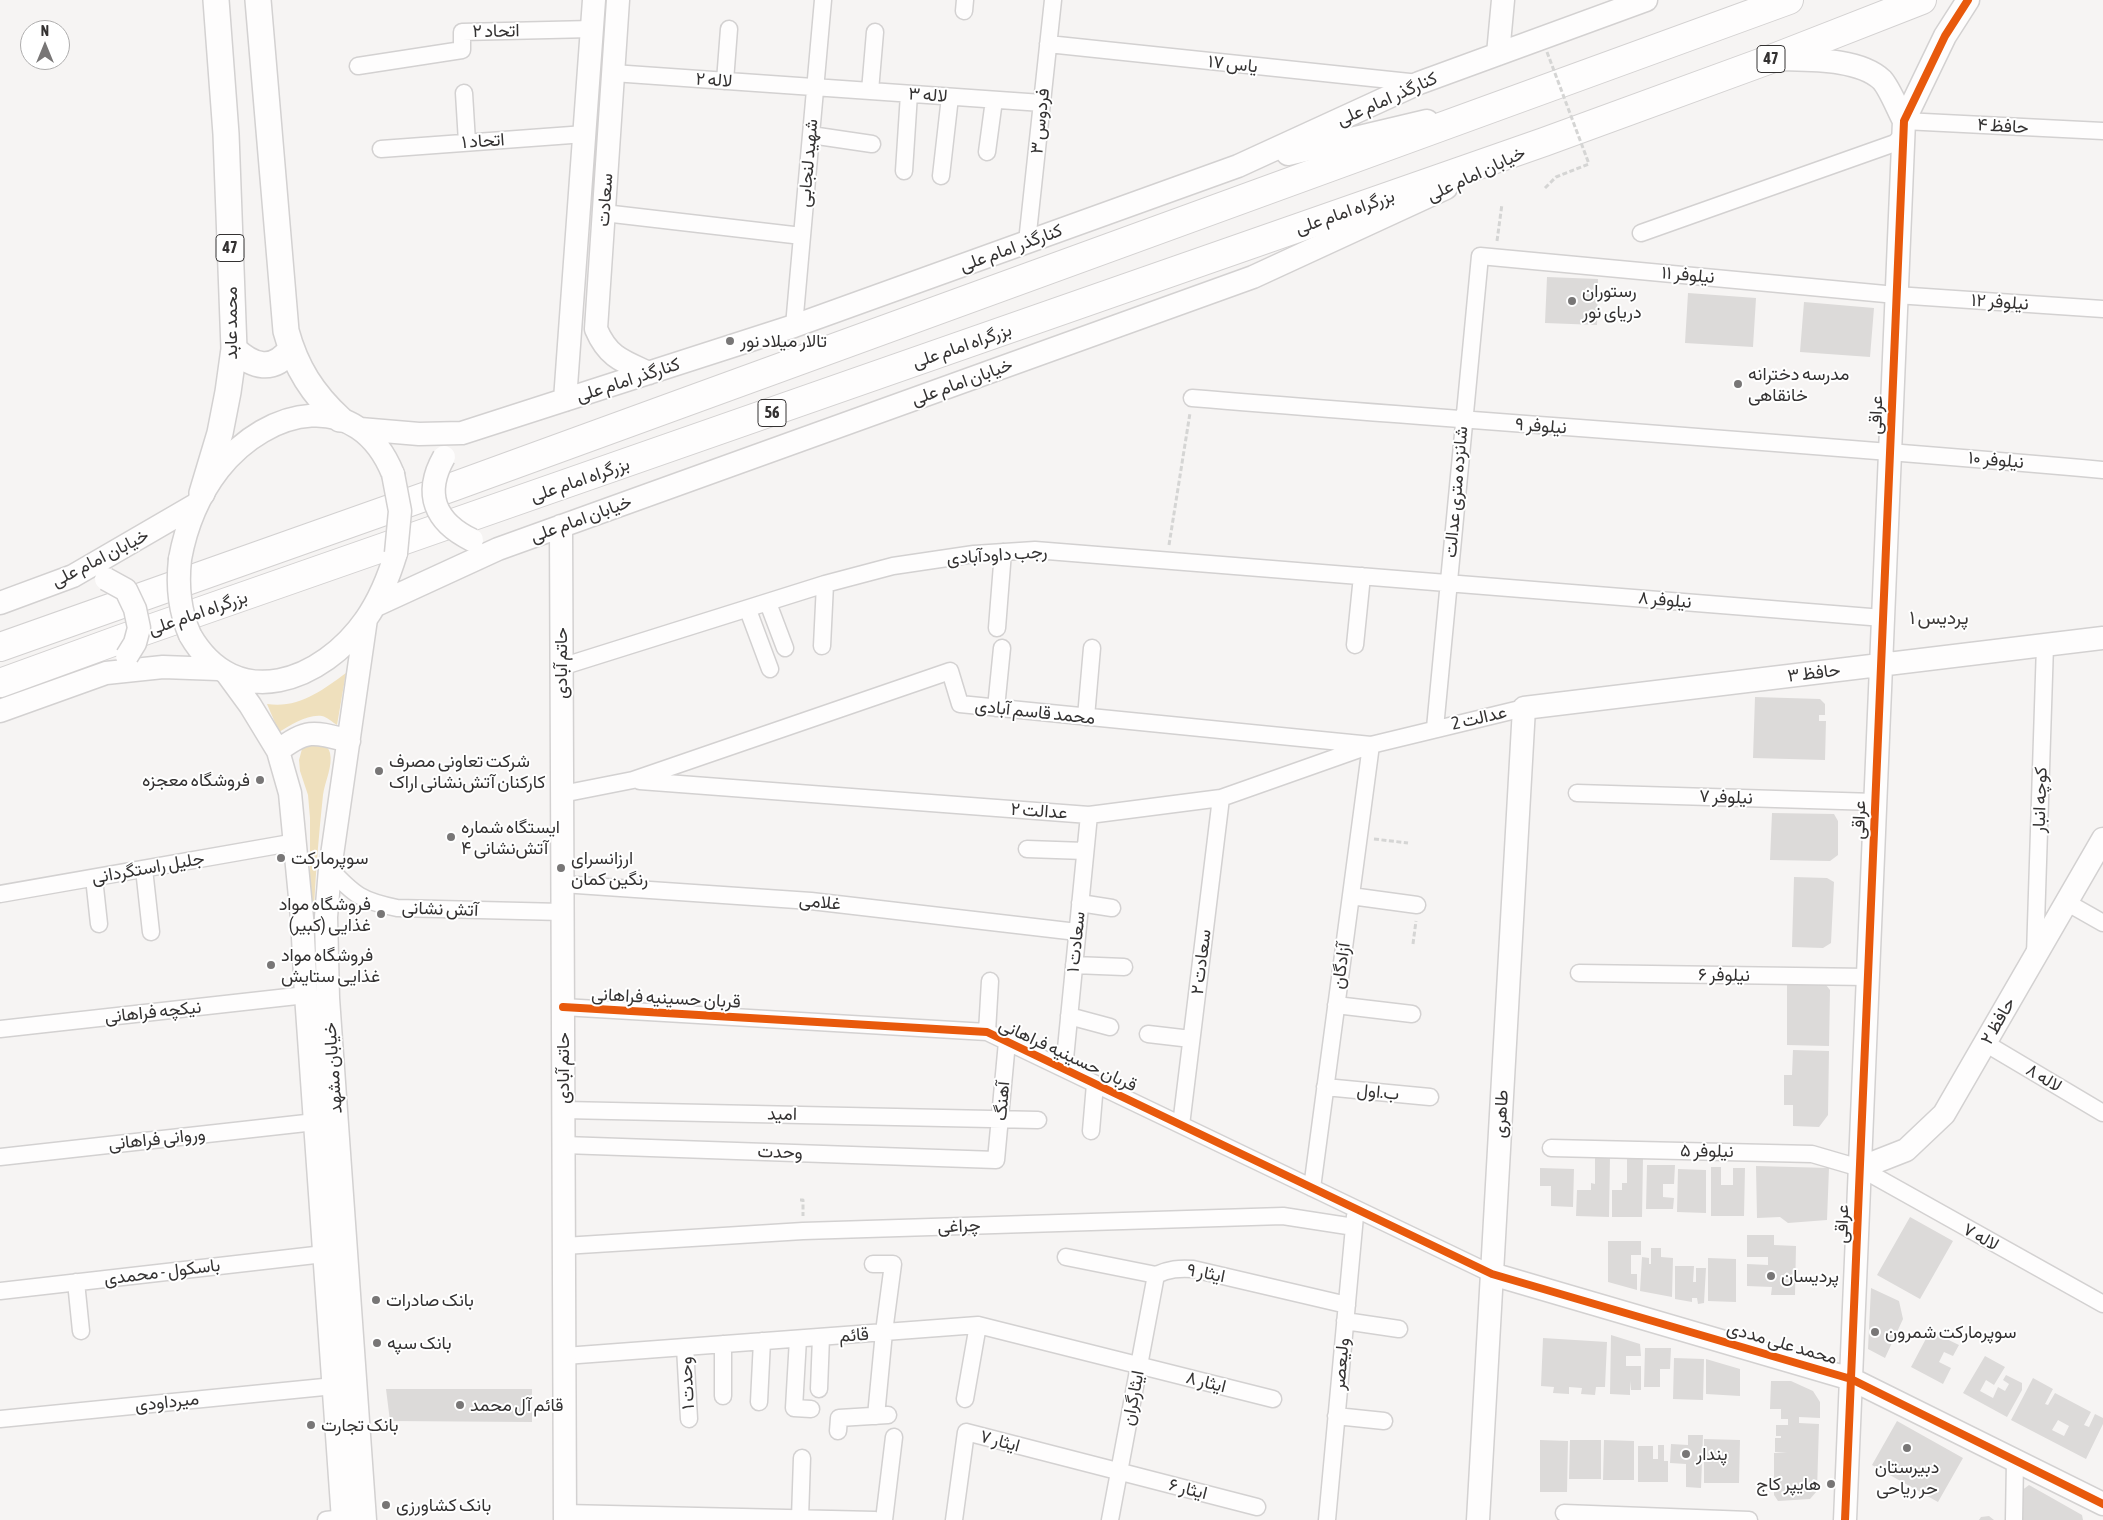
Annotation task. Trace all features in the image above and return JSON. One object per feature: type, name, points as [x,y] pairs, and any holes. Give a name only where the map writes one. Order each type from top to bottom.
[{"type":"highway","name":"بزرگراه امام علی","points":[[0,647],[465,483],[1789,0]]},
{"type":"highway","name":"بزرگراه امام علی","points":[[0,683],[120,639],[1544,142],[1922,0]]},
{"type":"main road","name":"محمد عابد","points":[[200,499],[220,433],[234,349],[226,134],[216,0]]},
{"type":"main road","name":"47","points":[[258,0],[282,300],[286,331],[291,349],[309,386],[325,405],[376,443],[393,474],[400,511],[396,553],[387,580],[370,613],[338,650],[317,666],[294,677],[259,682],[238,679],[223,672],[202,654],[190,636],[180,606],[178,587],[180,559],[186,531],[200,499],[230,457],[250,439],[273,426],[284,421],[308,416],[319,416],[350,424]]},
{"type":"main road","name":"سعادت","points":[[565,400],[572,326],[594,0]]},
{"type":"main road","name":"سعادت","points":[[596,329],[618,0]]},
{"type":"main road","points":[[1498,54],[1503,0]]},
{"type":"main road","name":"کنارگذر امام علی","points":[[350,424],[419,434],[462,433],[794,326],[1238,166],[1419,83],[1646,0]]},
{"type":"main road","points":[[1903,128],[1946,36],[1968,0]]},
{"type":"main road","points":[[1771,58],[1845,64],[1866,70],[1882,81],[1903,128]]},
{"type":"main road","name":"47","points":[[1238,166],[1523,98]]},
{"type":"main road","name":"عراقی","points":[[1845,1520],[1903,128]]},
{"type":"main road","name":"خیابان امام علی","points":[[370,613],[498,549],[1253,277],[1544,142]]},
{"type":"main road","points":[[572,326],[575,330],[584,334],[588,334],[596,329],[602,344],[611,353],[649,373]]},
{"type":"main road","points":[[234,349],[244,360],[259,365],[267,365],[281,360],[291,349]]},
{"type":"main road","points":[[462,433],[436,470],[433,486],[434,502],[444,521],[456,532],[498,549]]},
{"type":"main road","name":"خیابان امام علی","points":[[0,604],[73,576],[200,499]]},
{"type":"main road","name":"حاتم آبادی","points":[[561,526],[565,1516]]},
{"type":"main road","points":[[73,576],[106,579],[126,590],[135,609],[139,628],[135,643],[126,656],[106,673]]},
{"type":"main road","name":"خیابان مشهد","points":[[365,1520],[328,998],[326,917],[330,869],[370,613]]},
{"type":"main road","name":"حافظ ۳","points":[[1524,708],[2103,638]]},
{"type":"main road","points":[[0,711],[106,673],[163,667],[223,672]]},
{"type":"main road","name":"خیابان مشهد","points":[[223,672],[250,705],[278,751],[290,793],[302,918],[334,1386],[337,1519]]},
{"type":"main road","name":"طاهری","points":[[1478,1520],[1524,708]]},
{"type":"main road","points":[[278,751],[295,737],[318,733],[349,741]]},
{"type":"main road","name":"حافظ ۲","points":[[1860,1168],[1906,1150],[1944,1114],[2103,839]]},
{"type":"main road","name":"محمد علی مددی","points":[[1492,1274],[1851,1379],[2103,1504]]},
{"type":"street","name":"شهید لنجابی","points":[[794,326],[823,0]]},
{"type":"street","name":"فردوس ۳","points":[[1027,242],[1053,0]]},
{"type":"street","name":"اتحاد ۲","points":[[358,66],[462,50],[462,32],[592,29]]},
{"type":"street","points":[[725,81],[729,30]]},
{"type":"street","points":[[870,91],[875,32]]},
{"type":"street","name":"یاس ۱۷","points":[[1048,44],[1419,83]]},
{"type":"street","name":"لاله ۲","points":[[614,72],[815,87]]},
{"type":"street","name":"لاله ۳","points":[[815,87],[1042,104]]},
{"type":"street","points":[[464,93],[467,142]]},
{"type":"street","points":[[904,171],[909,94]]},
{"type":"street","points":[[941,176],[950,97]]},
{"type":"street","points":[[987,152],[994,100]]},
{"type":"street","name":"حافظ ۴","points":[[1903,128],[2103,131]]},
{"type":"street","points":[[1642,233],[1895,143],[1903,128]]},
{"type":"street","name":"اتحاد ۱","points":[[381,149],[585,134]]},
{"type":"street","points":[[811,135],[872,144]]},
{"type":"street","points":[[604,213],[802,236]]},
{"type":"street","name":"نیلوفر ۱۱","points":[[1487,257],[1896,294]]},
{"type":"street","name":"شانزده متری عدالت","points":[[1435,728],[1463,420],[1487,257]]},
{"type":"street","name":"نیلوفر ۱۲","points":[[1896,294],[2103,309]]},
{"type":"street","name":"نیلوفر ۹","points":[[1192,398],[1890,451]]},
{"type":"street","name":"نیلوفر ۱۰","points":[[1890,451],[2103,470]]},
{"type":"street","name":"رجب داودآبادی","points":[[562,667],[748,610],[825,584],[893,566],[974,554],[1035,550],[1448,583]]},
{"type":"street","points":[[997,628],[1003,552]]},
{"type":"street","points":[[1355,644],[1362,576]]},
{"type":"street","name":"نیلوفر ۸","points":[[1448,583],[1883,618]]},
{"type":"street","points":[[822,646],[825,584]]},
{"type":"street","points":[[768,603],[785,648]]},
{"type":"street","points":[[748,610],[770,668]]},
{"type":"street","name":"کوچه انبار","points":[[2034,956],[2045,644]]},
{"type":"street","points":[[996,708],[1002,648]]},
{"type":"street","points":[[1086,717],[1092,648]]},
{"type":"street","name":"محمد قاسم آبادی","points":[[562,794],[633,780],[950,671],[960,704],[1371,745]]},
{"type":"street","name":"عدالت 2","points":[[1435,728],[1524,708]]},
{"type":"street","name":"عدالت ۲","points":[[633,780],[1089,815],[1222,798],[1371,745],[1435,728]]},
{"type":"street","name":"آزادگان","points":[[1312,1188],[1371,745]]},
{"type":"street","name":"نیلوفر ۷","points":[[1577,793],[1875,802]]},
{"type":"street","name":"سعادت ۲","points":[[1181,1125],[1222,798]]},
{"type":"street","name":"سعادت ۱","points":[[1064,1069],[1089,815]]},
{"type":"street","name":"جلیل راستگردانی","points":[[0,894],[296,842]]},
{"type":"street","points":[[1027,849],[1085,851]]},
{"type":"street","points":[[144,869],[151,932]]},
{"type":"street","name":"آتش نشانی","points":[[330,869],[354,893],[365,900],[397,908],[562,912]]},
{"type":"street","points":[[94,878],[98,924]]},
{"type":"street","name":"غلامی","points":[[562,884],[811,900],[1077,932]]},
{"type":"street","points":[[1351,896],[1417,905]]},
{"type":"street","points":[[2066,902],[2103,923]]},
{"type":"street","points":[[1080,903],[1112,908]]},
{"type":"street","points":[[1074,964],[1124,967]]},
{"type":"street","name":"نیلوفر ۶","points":[[1579,973],[1868,977]]},
{"type":"street","points":[[987,1032],[990,981]]},
{"type":"street","name":"نیکچه فراهانی","points":[[0,1029],[306,995]]},
{"type":"street","points":[[1336,1005],[1412,1014]]},
{"type":"street","name":"قربان حسینیه فراهانی","points":[[563,1007],[987,1032],[1492,1274]]},
{"type":"street","points":[[1069,1016],[1110,1027]]},
{"type":"street","points":[[1148,1034],[1191,1038]]},
{"type":"street","name":"آهنگ","points":[[996,1160],[1007,1042]]},
{"type":"street","name":"لاله ۸","points":[[1985,1043],[2103,1113]]},
{"type":"street","points":[[1091,1131],[1095,1084]]},
{"type":"street","name":"ب.اول","points":[[1325,1087],[1430,1097]]},
{"type":"street","name":"امید","points":[[564,1110],[1038,1120]]},
{"type":"street","name":"وروانی فراهانی","points":[[0,1157],[315,1122]]},
{"type":"street","name":"وحدت","points":[[564,1145],[996,1160]]},
{"type":"street","name":"نیلوفر ۵","points":[[1551,1148],[1812,1154],[1860,1168]]},
{"type":"street","name":"لاله ۷","points":[[1860,1168],[2103,1304]]},
{"type":"street","name":"ولیعصر","points":[[1327,1520],[1355,1209]]},
{"type":"street","name":"چراغی","points":[[564,1246],[803,1232],[1283,1216],[1354,1227]]},
{"type":"street","name":"باسکول - محمدی","points":[[0,1291],[324,1254]]},
{"type":"street","name":"ایثار ۹","points":[[1066,1257],[1156,1275],[1178,1268],[1193,1269],[1399,1328]]},
{"type":"street","points":[[838,1431],[840,1418],[882,1416],[884,1332],[893,1264],[873,1264]]},
{"type":"street","name":"ایثارگران","points":[[1110,1520],[1156,1275]]},
{"type":"street","points":[[76,1282],[81,1331]]},
{"type":"street","points":[[965,1399],[978,1326]]},
{"type":"street","name":"قائم","points":[[564,1356],[978,1326],[1139,1365]]},
{"type":"street","points":[[819,1390],[821,1337]]},
{"type":"street","points":[[798,1339],[794,1408],[811,1409]]},
{"type":"street","points":[[759,1402],[762,1341]]},
{"type":"street","points":[[723,1344],[723,1396]]},
{"type":"street","name":"وحدت ۱","points":[[685,1347],[689,1419]]},
{"type":"street","name":"ایثار ۸","points":[[1139,1365],[1273,1400]]},
{"type":"street","name":"میرداودی","points":[[0,1419],[334,1386]]},
{"type":"street","points":[[1336,1416],[1384,1421]]},
{"type":"street","name":"ایثار ۷","points":[[954,1520],[966,1432],[1119,1472]]},
{"type":"street","points":[[884,1520],[894,1437]]},
{"type":"street","points":[[798,1519],[802,1458]]},
{"type":"street","points":[[2014,1520],[2015,1461]]},
{"type":"street","name":"ایثار ۶","points":[[1119,1472],[1256,1506]]},
{"type":"street","points":[[1564,1513],[1749,1520]]},
{"type":"street","points":[[565,1516],[875,1520]]},
{"type":"path","points":[[1545,188],[1556,178],[1589,164],[1547,52]]},
{"type":"path","points":[[1487,257],[1502,204]]},
{"type":"path","points":[[1166,560],[1192,398]]},
{"type":"path","points":[[1358,837],[1408,843]]},
{"type":"path","points":[[1413,944],[1417,905]]},
{"type":"shaded area","points":[[346,673],[337,725],[328,718],[316,716],[299,721],[279,732],[267,704],[289,704],[300,701],[319,692]]},
{"type":"shaded area","points":[[311,743],[325,746],[329,750],[331,758],[323,795],[314,906],[311,909],[310,818],[308,795],[300,771],[299,760],[302,749]]},
{"type":"building","name":"رستوران دریای نور","points":[[1547,277],[1598,279],[1597,325],[1545,323]]},
{"type":"building","points":[[1688,293],[1756,298],[1753,347],[1685,343]]},
{"type":"building","points":[[1804,302],[1874,308],[1870,357],[1800,352]]},
{"type":"building","points":[[1755,697],[1820,699],[1825,704],[1825,715],[1819,715],[1819,721],[1826,721],[1825,760],[1753,758]]},
{"type":"building","points":[[1772,813],[1834,814],[1838,821],[1838,855],[1830,861],[1770,860]]},
{"type":"building","points":[[1794,877],[1827,878],[1834,882],[1831,943],[1823,948],[1792,947]]},
{"type":"building","points":[[1787,981],[1823,981],[1830,990],[1829,1046],[1787,1045]]},
{"type":"building","points":[[1793,1050],[1829,1051],[1828,1115],[1819,1127],[1793,1126],[1793,1105],[1784,1105],[1784,1075],[1792,1075]]},
{"type":"building","points":[[1595,1157],[1610,1157],[1609,1217],[1576,1216],[1577,1190],[1591,1190],[1591,1183],[1595,1184]]},
{"type":"building","points":[[1627,1158],[1643,1158],[1642,1217],[1612,1217],[1612,1190],[1622,1190],[1622,1183],[1627,1183]]},
{"type":"building","points":[[1647,1165],[1675,1165],[1674,1184],[1663,1184],[1663,1197],[1674,1198],[1673,1209],[1646,1209]]},
{"type":"building","points":[[1756,1166],[1829,1168],[1827,1220],[1788,1223],[1780,1217],[1757,1218]]},
{"type":"building","points":[[1711,1167],[1721,1167],[1721,1185],[1733,1185],[1733,1168],[1745,1168],[1744,1216],[1711,1216]]},
{"type":"building","points":[[1540,1168],[1574,1169],[1573,1207],[1551,1206],[1551,1186],[1540,1186]]},
{"type":"building","points":[[1678,1169],[1706,1170],[1706,1213],[1677,1212]]},
{"type":"building","points":[[1910,1217],[1953,1241],[1920,1299],[1877,1275]]},
{"type":"building","name":"پردیسان","points":[[1747,1235],[1774,1235],[1774,1245],[1796,1246],[1795,1295],[1771,1295],[1772,1287],[1747,1286],[1747,1264],[1768,1265],[1768,1257],[1747,1257]]},
{"type":"building","points":[[1608,1241],[1641,1241],[1641,1255],[1631,1255],[1631,1274],[1637,1274],[1637,1290],[1608,1282]]},
{"type":"building","points":[[1651,1248],[1661,1248],[1661,1257],[1673,1258],[1672,1297],[1640,1291],[1642,1257],[1649,1258],[1649,1264],[1651,1264]]},
{"type":"building","points":[[1708,1258],[1736,1259],[1736,1302],[1708,1301]]},
{"type":"building","points":[[1675,1266],[1694,1266],[1693,1282],[1696,1282],[1696,1268],[1706,1268],[1704,1303],[1698,1304],[1697,1298],[1692,1298],[1692,1302],[1675,1299]]},
{"type":"building","points":[[1871,1288],[1899,1301],[1903,1319],[1885,1358],[1868,1349]]},
{"type":"building","points":[[1930,1331],[1959,1345],[1953,1356],[1944,1352],[1939,1362],[1951,1368],[1943,1384],[1911,1367]]},
{"type":"building","points":[[1611,1335],[1640,1344],[1641,1356],[1626,1356],[1626,1366],[1641,1366],[1641,1390],[1631,1390],[1630,1381],[1630,1395],[1610,1394]]},
{"type":"building","points":[[1543,1338],[1607,1342],[1605,1387],[1596,1387],[1595,1395],[1581,1394],[1582,1388],[1569,1387],[1569,1394],[1553,1393],[1554,1387],[1541,1386]]},
{"type":"building","points":[[1645,1348],[1671,1348],[1670,1369],[1660,1369],[1660,1387],[1644,1387]]},
{"type":"building","points":[[1985,1356],[2005,1367],[1994,1385],[1986,1380],[1980,1391],[1993,1398],[1998,1387],[2005,1391],[2009,1384],[2003,1380],[2006,1375],[2022,1383],[2022,1390],[2007,1417],[1963,1393]]},
{"type":"building","points":[[1674,1358],[1704,1359],[1703,1400],[1673,1399]]},
{"type":"building","points":[[1706,1359],[1740,1369],[1740,1396],[1706,1394]]},
{"type":"building","points":[[2033,1378],[2053,1389],[2045,1404],[2048,1405],[2055,1393],[2091,1412],[2084,1425],[2089,1427],[2095,1414],[2103,1418],[2103,1424],[2086,1459],[2011,1420]],"holes":[[[2058,1420],[2069,1426],[2064,1436],[2052,1430]]]},
{"type":"building","points":[[1771,1381],[1791,1381],[1813,1391],[1820,1402],[1820,1418],[1799,1417],[1799,1423],[1819,1424],[1817,1491],[1810,1499],[1778,1501],[1774,1495],[1774,1453],[1787,1453],[1775,1452],[1775,1438],[1781,1438],[1781,1436],[1776,1436],[1776,1425],[1788,1425],[1788,1419],[1781,1419],[1781,1409],[1770,1409]]},
{"type":"building","name":"قائم آل محمد","points":[[386,1389],[532,1389],[532,1422],[390,1421]]},
{"type":"building","points":[[1897,1421],[1963,1458],[1938,1502],[1872,1465]]},
{"type":"building","name":"پندار","points":[[1688,1435],[1703,1435],[1701,1488],[1686,1487],[1686,1464],[1670,1463],[1671,1444],[1688,1445]]},
{"type":"building","points":[[1704,1439],[1740,1440],[1739,1483],[1704,1483]]},
{"type":"building","points":[[1540,1440],[1568,1441],[1567,1492],[1540,1492]]},
{"type":"building","points":[[1570,1440],[1601,1440],[1601,1479],[1569,1479]]},
{"type":"building","points":[[1604,1440],[1634,1441],[1634,1480],[1603,1480]]},
{"type":"building","points":[[1658,1445],[1664,1445],[1664,1461],[1668,1461],[1668,1482],[1638,1482],[1638,1446],[1653,1446],[1653,1459],[1658,1459]]},
{"type":"building","points":[[2029,1485],[2082,1515],[2083,1520],[2021,1520],[2021,1491]]},
{"type":"building","points":[[1989,1516],[1994,1520],[1979,1520],[1981,1517]]},
{"type":"cycle path","points":[[1845,1520],[1904,121],[1945,36],[1968,0]]},
{"type":"cycle path","points":[[563,1007],[987,1032],[1492,1274],[1851,1379],[2103,1504]]},
{"type":"place","name":"رستوران دریای نور","points":[[1572,301]]},
{"type":"place","name":"تالار میلاد نور","points":[[730,341]]},
{"type":"place","name":"مدرسه دخترانه خانقاهی","points":[[1738,384]]},
{"type":"place","name":"شرکت تعاونی مصرف کارکنان آتش‌نشانی اراک","points":[[379,771]]},
{"type":"place","name":"فروشگاه معجزه","points":[[260,780]]},
{"type":"place","name":"ایستگاه شماره ۴ آتش‌نشانی","points":[[451,837]]},
{"type":"place","name":"سوپرمارکت","points":[[281,858]]},
{"type":"place","name":"ارزانسرای رنگین کمان","points":[[561,868]]},
{"type":"place","name":"فروشگاه مواد غذایی (کبیر)","points":[[381,914]]},
{"type":"place","name":"فروشگاه مواد غذایی ستایش","points":[[271,965]]},
{"type":"place","name":"پردیسان","points":[[1771,1276]]},
{"type":"place","name":"بانک صادرات","points":[[376,1300]]},
{"type":"place","name":"سوپرمارکت شمرون","points":[[1875,1332]]},
{"type":"place","name":"بانک سپه","points":[[377,1343]]},
{"type":"place","name":"قائم آل محمد","points":[[460,1405]]},
{"type":"place","name":"بانک تجارت","points":[[311,1425]]},
{"type":"place","name":"دبیرستان حر ریاحی","points":[[1907,1448]]},
{"type":"place","name":"پندار","points":[[1686,1454]]},
{"type":"place","name":"هایپر کاج","points":[[1831,1484]]},
{"type":"place","name":"بانک کشاورزی","points":[[386,1505]]},
{"type":"district","name":"پردیس ۱","points":[[1939,618]]}]
